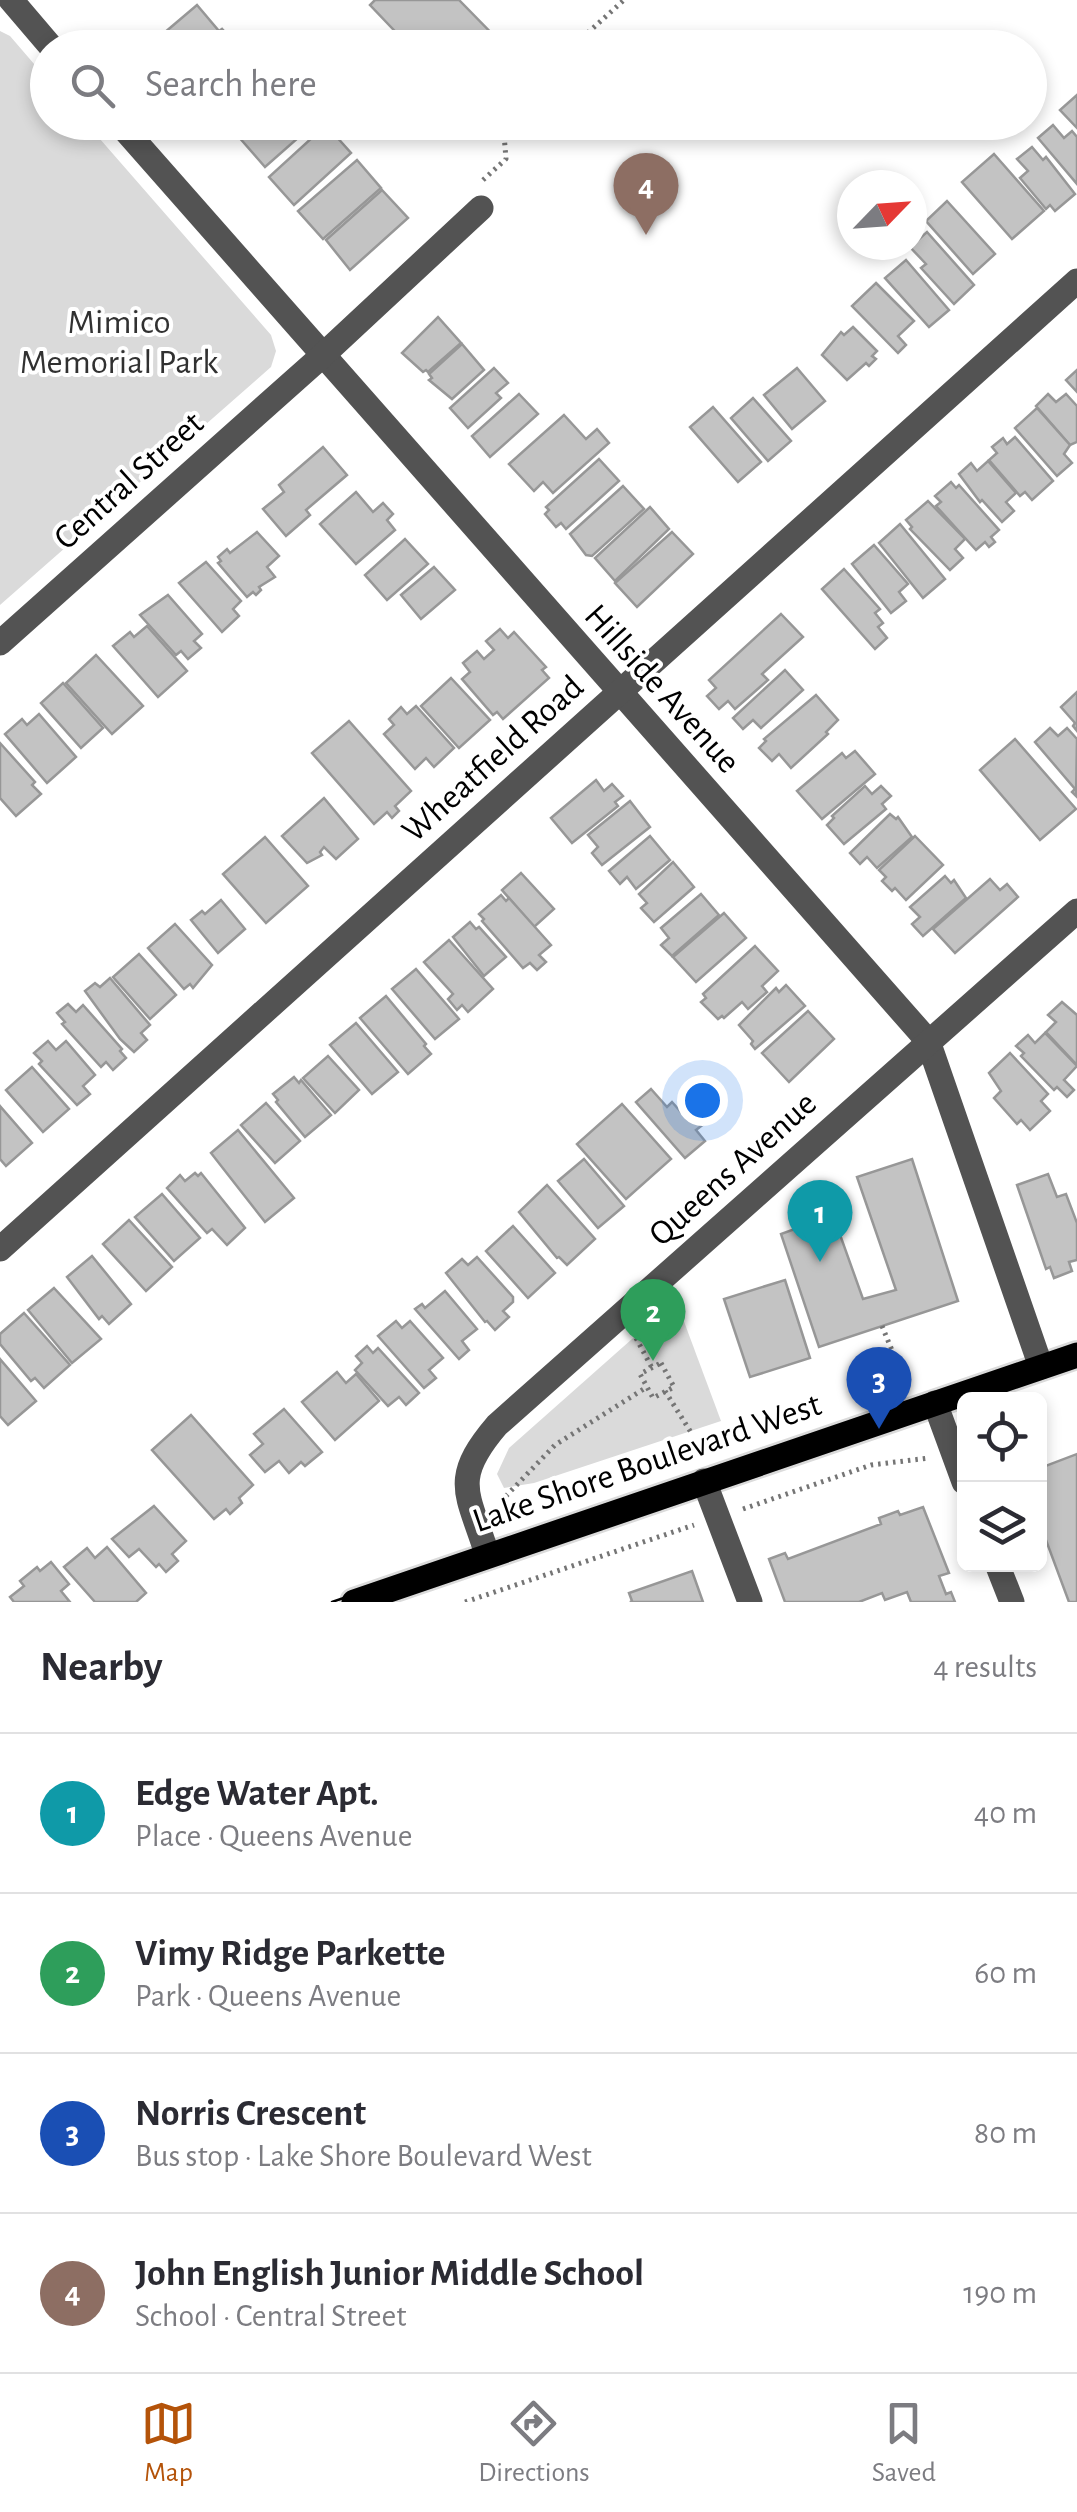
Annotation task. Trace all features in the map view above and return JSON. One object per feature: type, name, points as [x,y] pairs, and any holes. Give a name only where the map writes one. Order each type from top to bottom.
[{"type":"main road","name":"Lake Shore Boulevard West","points":[[354,1602],[418,1591],[487,1554],[1077,1355]]},
{"type":"street","points":[[11,0],[37,30]]},
{"type":"street","name":"Hillside Avenue","points":[[134,140],[928,1041],[1042,1367]]},
{"type":"street","name":"Central Street","points":[[0,642],[322,356],[481,208]]},
{"type":"street","name":"Wheatfield Road","points":[[0,1249],[1077,281]]},
{"type":"street","name":"Queens Avenue","points":[[487,1554],[467,1486],[467,1470],[486,1437],[1077,911]]},
{"type":"street","points":[[935,1403],[957,1463]]},
{"type":"street","points":[[704,1481],[750,1602]]},
{"type":"street","points":[[1000,1572],[1012,1602]]},
{"type":"path","points":[[591,30],[624,0]]},
{"type":"path","points":[[481,208],[475,187],[506,159],[504,140]]},
{"type":"path","points":[[882,1326],[898,1365]]},
{"type":"path","points":[[660,1363],[674,1387],[666,1392],[653,1398],[640,1374],[660,1363]]},
{"type":"path","points":[[506,1496],[555,1445],[647,1387]]},
{"type":"path","points":[[666,1392],[692,1434]]},
{"type":"green space","name":"Mimico Memorial Park","points":[[0,31],[10,36],[30,59],[30,140],[101,140],[271,335],[276,351],[271,367],[0,605]]},
{"type":"green space","points":[[676,1300],[721,1421],[534,1483],[504,1488],[497,1474],[509,1448]]},
{"type":"building","points":[[375,0],[459,0],[488,30],[394,30],[370,5]]},
{"type":"building","points":[[197,5],[218,30],[168,30]]},
{"type":"building","points":[[1077,95],[1077,128],[1060,110]]},
{"type":"building","points":[[1053,125],[1064,138],[1072,131],[1077,137],[1077,184],[1040,140],[1047,140],[1047,130]]},
{"type":"building","points":[[241,140],[296,140],[265,167]]},
{"type":"building","points":[[310,140],[339,140],[351,153],[294,205],[269,177]]},
{"type":"building","points":[[1032,147],[1043,160],[1046,157],[1075,194],[1055,211],[1050,205],[1046,209],[1020,178],[1028,171],[1017,159]]},
{"type":"building","points":[[994,154],[1044,211],[1012,239],[962,182]]},
{"type":"building","points":[[357,160],[381,188],[323,239],[298,211]]},
{"type":"building","points":[[382,190],[408,218],[350,270],[326,240]]},
{"type":"building","points":[[947,201],[995,254],[973,274],[927,220]]},
{"type":"building","points":[[927,232],[974,285],[954,304],[921,268],[926,264],[922,260],[927,260]]},
{"type":"building","points":[[906,260],[949,310],[929,327],[885,278]]},
{"type":"building","points":[[876,283],[914,321],[898,336],[906,345],[898,353],[852,306]]},
{"type":"building","points":[[438,317],[461,343],[428,372],[423,372],[402,353]]},
{"type":"building","points":[[853,327],[877,351],[869,366],[866,363],[847,380],[822,355],[841,332],[844,335]]},
{"type":"building","points":[[462,344],[484,370],[452,399],[429,380],[429,374]]},
{"type":"building","points":[[494,368],[508,383],[496,393],[501,398],[468,428],[450,408]]},
{"type":"building","points":[[797,368],[825,401],[792,429],[764,395]]},
{"type":"building","points":[[1077,370],[1077,392],[1066,380]]},
{"type":"building","points":[[519,394],[538,414],[490,457],[472,436]]},
{"type":"building","points":[[1048,394],[1056,402],[1066,394],[1077,406],[1077,442],[1070,445],[1036,406]]},
{"type":"building","points":[[753,398],[791,441],[768,461],[731,418]]},
{"type":"building","points":[[713,407],[761,462],[738,482],[690,427]]},
{"type":"building","points":[[1037,408],[1070,445],[1064,454],[1072,463],[1057,476],[1015,428]]},
{"type":"building","points":[[564,415],[586,439],[597,429],[609,443],[553,493],[543,482],[534,491],[509,464]]},
{"type":"building","points":[[1015,437],[1053,481],[1032,500],[1025,492],[1020,496],[989,460],[997,453],[992,447],[1003,438],[1007,444]]},
{"type":"building","points":[[323,447],[347,475],[306,510],[310,515],[286,536],[263,509],[284,492],[279,485]]},
{"type":"building","points":[[599,459],[619,481],[566,529],[561,523],[556,527],[545,514],[549,510],[546,507]]},
{"type":"building","points":[[988,461],[1016,493],[1006,502],[1014,511],[1002,522],[980,502],[959,474],[971,463],[977,471]]},
{"type":"building","points":[[951,482],[956,488],[959,485],[999,530],[991,537],[995,542],[989,547],[985,542],[976,550],[936,506],[941,502],[935,496]]},
{"type":"building","points":[[623,486],[644,509],[592,556],[586,555],[570,534]]},
{"type":"building","points":[[356,492],[373,512],[383,503],[393,514],[387,520],[395,530],[356,564],[320,524]]},
{"type":"building","points":[[928,501],[965,539],[955,549],[963,558],[950,570],[906,520]]},
{"type":"building","points":[[650,507],[669,529],[615,581],[595,558]]},
{"type":"building","points":[[900,524],[945,579],[923,598],[879,543]]},
{"type":"building","points":[[257,532],[279,556],[267,567],[275,577],[259,587],[256,595],[253,592],[247,597],[218,563],[218,557],[227,549],[230,553]]},
{"type":"building","points":[[672,532],[693,554],[637,607],[615,583]]},
{"type":"building","points":[[405,539],[428,564],[387,600],[365,575]]},
{"type":"building","points":[[874,545],[908,584],[899,592],[906,601],[891,613],[852,564]]},
{"type":"building","points":[[206,562],[241,601],[233,609],[239,616],[222,632],[179,583]]},
{"type":"building","points":[[434,567],[455,590],[421,619],[401,595]]},
{"type":"building","points":[[844,569],[880,609],[875,613],[883,623],[878,627],[887,638],[875,649],[822,589]]},
{"type":"building","points":[[168,595],[202,634],[194,641],[201,648],[188,659],[181,651],[176,655],[140,615]]},
{"type":"building","points":[[781,614],[803,637],[762,674],[768,680],[735,709],[728,701],[719,709],[707,696],[716,688],[709,680]]},
{"type":"building","points":[[147,626],[187,671],[158,697],[113,646],[130,632],[134,637]]},
{"type":"building","points":[[500,629],[508,638],[514,632],[546,667],[542,670],[549,678],[503,719],[497,712],[493,715],[462,679],[470,672],[463,663],[477,651],[484,659],[494,650],[486,641]]},
{"type":"building","points":[[96,655],[143,706],[112,734],[66,683]]},
{"type":"building","points":[[785,670],[803,690],[761,728],[753,720],[743,729],[733,718]]},
{"type":"building","points":[[451,678],[490,720],[459,748],[421,706]]},
{"type":"building","points":[[63,683],[103,728],[81,748],[41,703]]},
{"type":"building","points":[[1077,692],[1077,731],[1061,707]]},
{"type":"building","points":[[816,695],[838,720],[791,768],[779,754],[772,761],[759,748],[764,739]]},
{"type":"building","points":[[416,706],[454,748],[434,767],[426,758],[415,769],[384,734],[394,725],[389,719],[401,707],[407,714]]},
{"type":"building","points":[[39,714],[76,757],[47,783],[5,734],[22,719],[27,725]]},
{"type":"building","points":[[349,721],[411,791],[395,806],[399,811],[392,818],[387,812],[374,824],[312,753]]},
{"type":"building","points":[[1050,728],[1058,736],[1067,728],[1077,739],[1076,796],[1072,792],[1075,789],[1035,742]]},
{"type":"building","points":[[1015,739],[1076,809],[1040,840],[980,770]]},
{"type":"building","points":[[0,743],[41,794],[16,816],[0,798]]},
{"type":"building","points":[[855,751],[875,774],[822,819],[797,791],[842,753],[846,758]]},
{"type":"building","points":[[596,780],[604,791],[612,784],[623,796],[615,802],[618,806],[572,843],[551,818]]},
{"type":"building","points":[[865,786],[872,794],[881,786],[891,796],[882,804],[886,809],[844,844],[827,825]]},
{"type":"building","points":[[324,798],[358,839],[336,859],[324,847],[322,855],[307,863],[282,836]]},
{"type":"building","points":[[630,801],[650,827],[602,865],[592,853],[598,847],[588,835]]},
{"type":"building","points":[[890,814],[898,817],[912,837],[877,868],[867,857],[860,864],[850,853]]},
{"type":"building","points":[[650,836],[670,860],[636,889],[627,877],[620,884],[609,871]]},
{"type":"building","points":[[915,836],[943,865],[906,900],[882,881],[886,877],[879,870]]},
{"type":"building","points":[[265,837],[308,886],[266,923],[223,874]]},
{"type":"building","points":[[673,862],[694,887],[654,922],[641,908],[647,903],[639,894]]},
{"type":"building","points":[[521,873],[554,909],[534,927],[502,890]]},
{"type":"building","points":[[945,876],[951,883],[954,880],[966,898],[923,936],[912,924],[920,917],[910,907]]},
{"type":"building","points":[[990,879],[1000,890],[1007,884],[1018,897],[955,953],[933,929]]},
{"type":"building","points":[[701,894],[719,915],[672,956],[661,945],[669,938],[661,928]]},
{"type":"building","points":[[501,895],[506,901],[509,898],[551,945],[539,955],[546,962],[537,970],[530,963],[523,968],[482,921],[479,914]]},
{"type":"building","points":[[221,900],[245,929],[218,953],[191,920]]},
{"type":"building","points":[[724,913],[746,938],[696,982],[673,957]]},
{"type":"building","points":[[470,922],[506,957],[484,976],[453,937]]},
{"type":"building","points":[[175,924],[212,965],[193,988],[190,984],[184,989],[148,948]]},
{"type":"building","points":[[449,940],[493,989],[468,1012],[462,1005],[457,1010],[448,999],[453,994],[424,962]]},
{"type":"building","points":[[755,946],[778,971],[762,986],[767,992],[748,1009],[742,1002],[718,1019],[701,1002],[706,998],[703,994]]},
{"type":"building","points":[[139,954],[176,995],[150,1019],[113,977]]},
{"type":"building","points":[[416,969],[459,1019],[435,1039],[392,989]]},
{"type":"building","points":[[110,978],[150,1025],[141,1033],[147,1040],[134,1052],[85,991],[95,983],[100,987]]},
{"type":"building","points":[[786,985],[805,1006],[755,1049],[739,1025],[776,988],[779,992]]},
{"type":"building","points":[[386,996],[431,1054],[408,1074],[360,1018]]},
{"type":"building","points":[[1062,1002],[1077,1015],[1077,1065],[1046,1032],[1056,1022],[1048,1015]]},
{"type":"building","points":[[68,1004],[76,1012],[83,1005],[122,1049],[126,1058],[113,1070],[106,1062],[101,1067],[62,1024],[65,1022],[57,1013]]},
{"type":"building","points":[[808,1011],[834,1039],[789,1082],[762,1053]]},
{"type":"building","points":[[356,1023],[398,1072],[372,1094],[330,1045]]},
{"type":"building","points":[[1045,1033],[1077,1066],[1064,1080],[1074,1090],[1067,1097],[1057,1087],[1054,1090],[1016,1046],[1028,1035],[1035,1043]]},
{"type":"building","points":[[48,1041],[56,1050],[66,1041],[95,1075],[83,1086],[90,1094],[77,1105],[39,1064],[42,1061],[34,1053]]},
{"type":"building","points":[[1010,1053],[1048,1094],[1041,1101],[1050,1111],[1030,1130],[1021,1120],[1017,1124],[994,1098],[1001,1091],[989,1073]]},
{"type":"building","points":[[328,1056],[359,1090],[335,1113],[303,1078]]},
{"type":"building","points":[[32,1067],[69,1109],[43,1132],[6,1090]]},
{"type":"building","points":[[294,1077],[331,1115],[305,1137],[273,1094]]},
{"type":"building","points":[[651,1089],[667,1107],[672,1102],[681,1112],[689,1105],[705,1123],[696,1130],[705,1141],[685,1158],[636,1102]]},
{"type":"building","points":[[266,1103],[300,1141],[275,1163],[241,1125]]},
{"type":"building","points":[[622,1104],[671,1159],[626,1199],[577,1144]]},
{"type":"building","points":[[0,1106],[32,1143],[6,1166],[0,1159]]},
{"type":"building","points":[[238,1130],[294,1198],[265,1222],[211,1153]]},
{"type":"building","points":[[584,1159],[624,1206],[598,1228],[558,1181]]},
{"type":"building","points":[[912,1159],[958,1301],[819,1347],[781,1234],[833,1215],[863,1299],[896,1290],[857,1177]]},
{"type":"building","points":[[201,1173],[245,1228],[227,1245],[212,1229],[207,1233],[167,1188],[180,1175],[185,1181]]},
{"type":"building","points":[[1048,1174],[1057,1197],[1066,1194],[1077,1223],[1077,1260],[1069,1262],[1072,1271],[1054,1278],[1050,1267],[1046,1269],[1017,1185]]},
{"type":"building","points":[[547,1185],[595,1239],[567,1265],[519,1212]]},
{"type":"building","points":[[162,1194],[200,1238],[174,1261],[135,1217]]},
{"type":"building","points":[[129,1220],[172,1267],[146,1291],[103,1244]]},
{"type":"building","points":[[513,1226],[555,1273],[528,1298],[486,1251]]},
{"type":"building","points":[[92,1256],[131,1304],[109,1324],[102,1316],[99,1319],[67,1277]]},
{"type":"building","points":[[477,1257],[513,1297],[503,1311],[509,1317],[495,1330],[446,1273],[462,1259],[468,1265]]},
{"type":"building","points":[[785,1280],[810,1358],[750,1377],[724,1299]]},
{"type":"building","points":[[54,1288],[101,1339],[72,1363],[28,1310]]},
{"type":"building","points":[[445,1291],[477,1329],[462,1341],[469,1350],[459,1359],[415,1309],[422,1304],[425,1308]]},
{"type":"building","points":[[24,1313],[70,1365],[44,1388],[35,1378],[31,1381],[0,1344],[0,1334]]},
{"type":"building","points":[[396,1321],[402,1328],[410,1321],[443,1358],[429,1370],[436,1378],[424,1388],[378,1336]]},
{"type":"building","points":[[367,1346],[373,1353],[378,1348],[419,1393],[406,1405],[399,1397],[388,1406],[355,1370],[362,1363],[356,1356]]},
{"type":"building","points":[[0,1359],[36,1401],[8,1425],[0,1416]]},
{"type":"building","points":[[337,1372],[346,1383],[356,1374],[379,1401],[335,1440],[302,1402]]},
{"type":"building","points":[[284,1409],[322,1452],[289,1473],[279,1461],[265,1472],[250,1455],[263,1444],[254,1434]]},
{"type":"building","points":[[191,1415],[253,1485],[230,1514],[226,1509],[214,1519],[152,1450]]},
{"type":"building","points":[[1077,1454],[1077,1602],[1069,1602],[1047,1543],[1047,1465]]},
{"type":"building","points":[[154,1506],[186,1541],[172,1554],[178,1561],[166,1572],[139,1549],[129,1557],[112,1539]]},
{"type":"building","points":[[923,1507],[949,1573],[939,1576],[946,1594],[951,1592],[955,1602],[911,1602],[907,1592],[885,1600],[882,1593],[859,1602],[785,1602],[769,1559],[785,1553],[788,1559],[881,1524],[879,1518]]},
{"type":"building","points":[[107,1547],[146,1593],[136,1602],[95,1602],[64,1567],[87,1548],[95,1558]]},
{"type":"building","points":[[51,1562],[69,1584],[61,1591],[70,1602],[14,1602],[10,1597],[24,1586],[20,1581],[37,1567],[40,1571]]},
{"type":"building","points":[[692,1571],[703,1602],[630,1602],[629,1593]]},
{"type":"tram line","points":[[332,1602],[1077,1347]]},
{"type":"tram line","points":[[989,1392],[1077,1363]]},
{"type":"place","name":"John English Junior Middle School","points":[[646,235]]},
{"type":"place","name":"Edge Water Apt.","points":[[820,1262]]},
{"type":"place","name":"Vimy Ridge Parkette","points":[[653,1361]]},
{"type":"place","name":"Norris Crescent","points":[[879,1429]]}]
